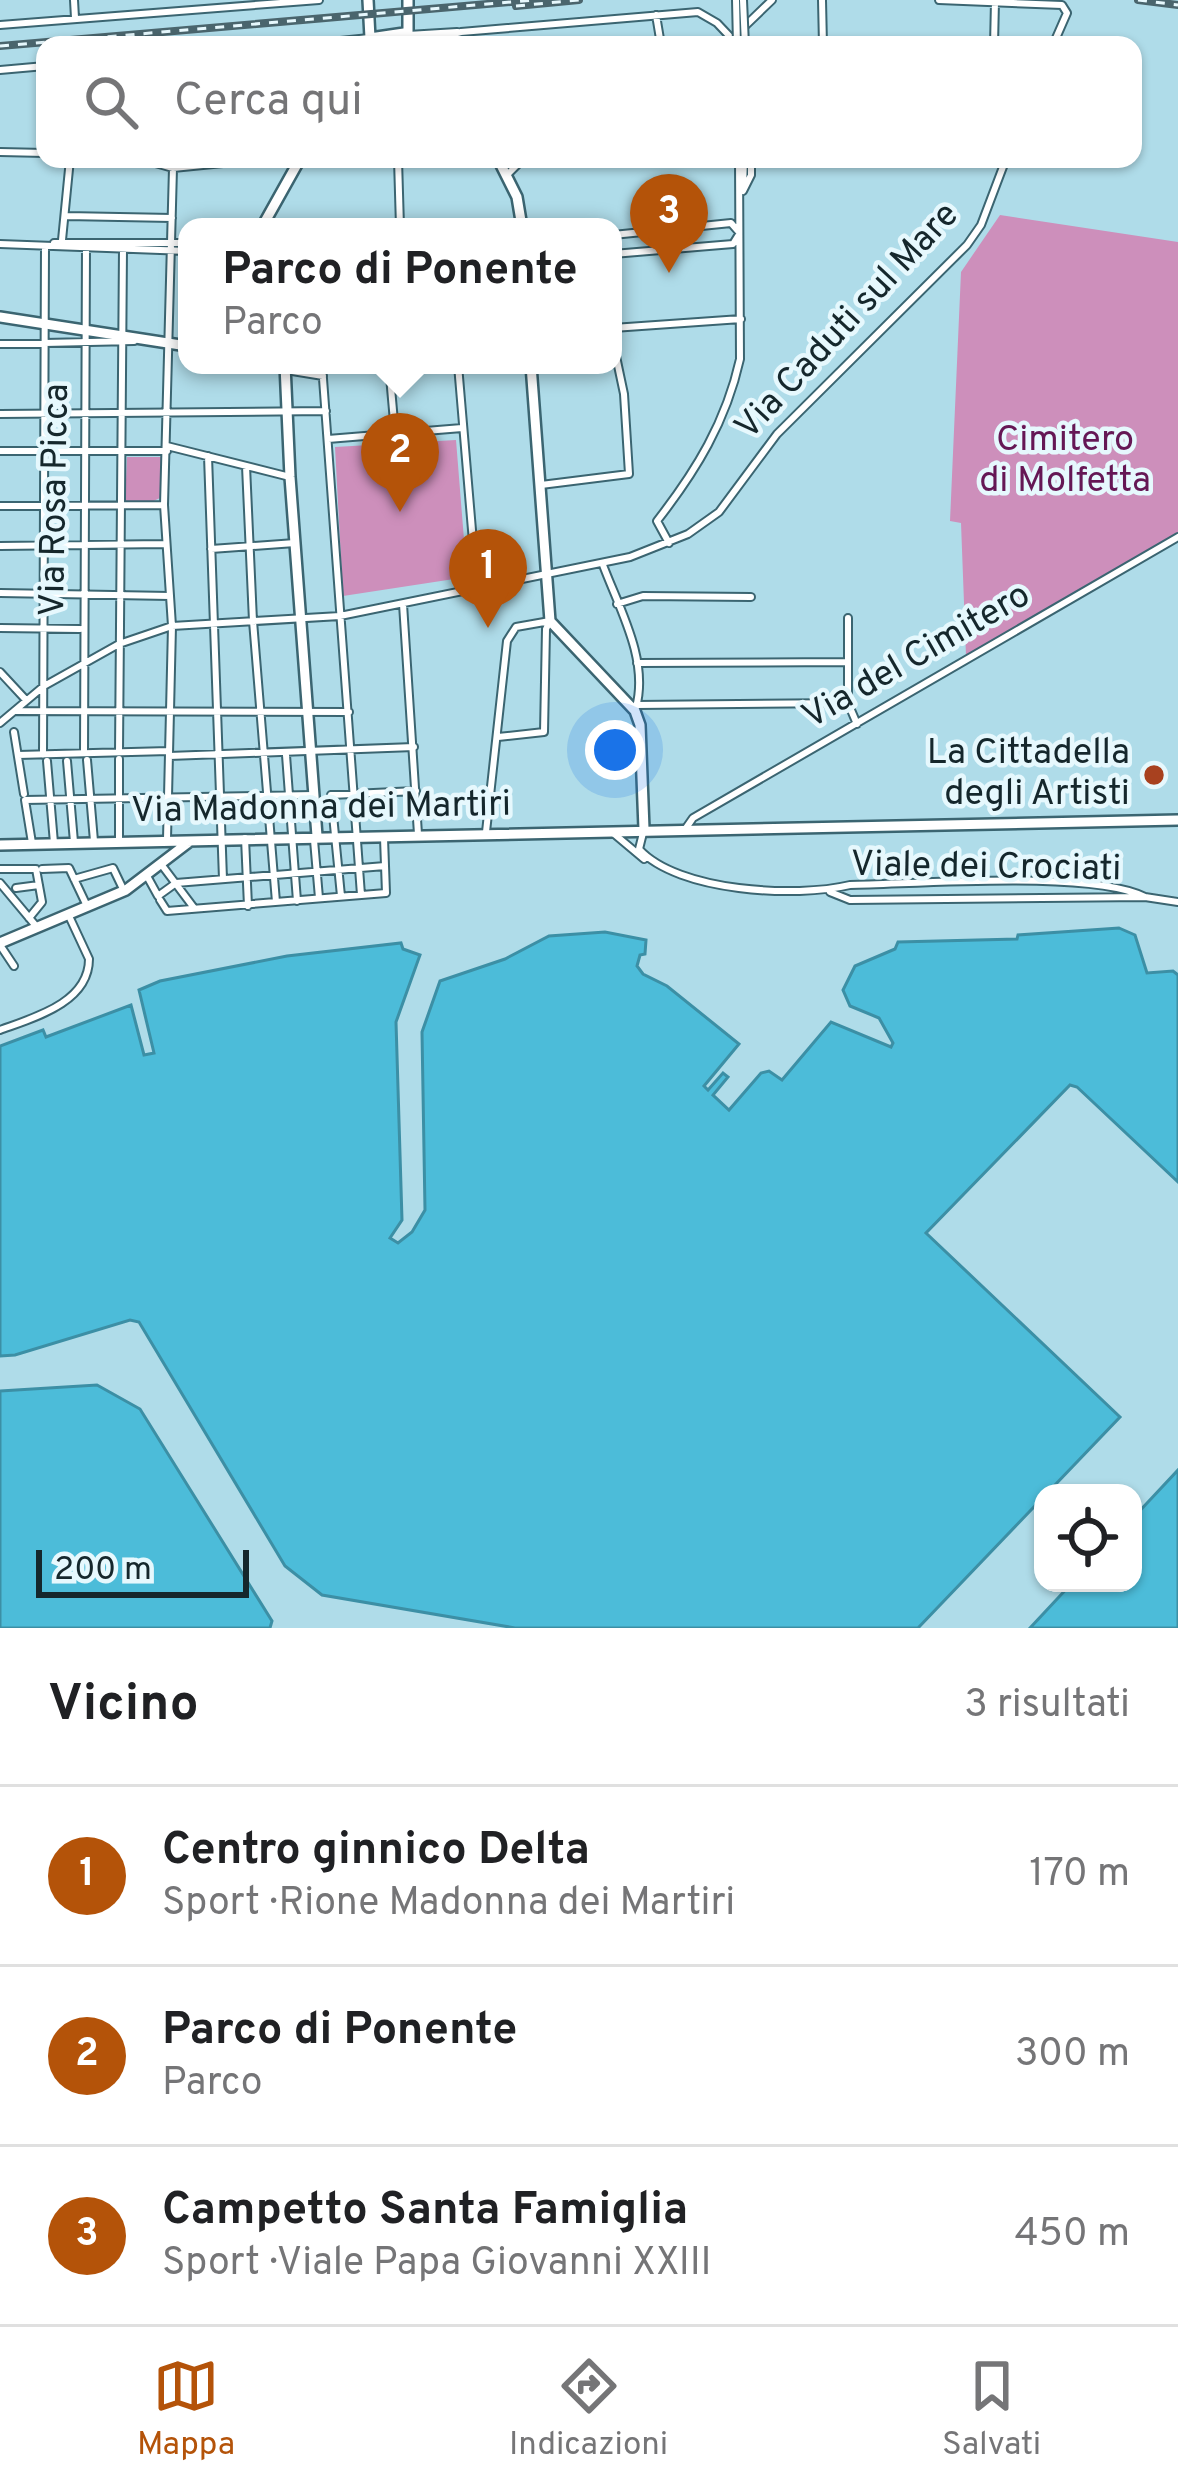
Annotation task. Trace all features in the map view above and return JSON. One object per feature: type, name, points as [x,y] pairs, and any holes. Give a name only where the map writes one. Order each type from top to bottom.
[{"type":"street","points":[[74,0],[75,18]]},
{"type":"street","points":[[367,36],[368,0]]},
{"type":"street","points":[[408,0],[410,36]]},
{"type":"street","points":[[738,36],[740,0]]},
{"type":"street","points":[[744,36],[772,0]]},
{"type":"street","points":[[822,0],[823,36]]},
{"type":"street","points":[[939,0],[1062,5],[1067,13],[1057,36]]},
{"type":"street","points":[[0,25],[313,1]]},
{"type":"street","points":[[994,36],[995,1]]},
{"type":"street","points":[[435,36],[698,12],[729,36]]},
{"type":"street","points":[[656,15],[660,36]]},
{"type":"street","points":[[446,36],[460,32]]},
{"type":"street","points":[[0,70],[36,67]]},
{"type":"street","points":[[0,152],[36,153]]},
{"type":"street","points":[[62,240],[69,168]]},
{"type":"street","points":[[167,839],[172,626],[164,505],[173,168]]},
{"type":"street","points":[[267,218],[295,168]]},
{"type":"street","points":[[398,168],[400,218]]},
{"type":"street","points":[[504,168],[521,218]]},
{"type":"street","points":[[508,174],[514,168]]},
{"type":"street","points":[[669,543],[657,521],[712,441],[733,392],[740,359],[743,168]]},
{"type":"street","points":[[743,191],[751,176],[748,168]]},
{"type":"street","name":"Via Caduti sul Mare","points":[[0,723],[44,686],[119,644],[172,626],[340,616],[602,564],[669,543],[704,525],[777,434],[856,351],[954,260],[981,225],[1003,168]]},
{"type":"street","points":[[622,253],[733,244],[740,233],[741,175]]},
{"type":"street","points":[[66,216],[172,218]]},
{"type":"street","points":[[622,234],[730,223],[740,233]]},
{"type":"street","points":[[45,246],[62,240],[171,247]]},
{"type":"street","points":[[0,244],[178,247]]},
{"type":"street","points":[[45,246],[42,629],[45,758],[54,843]]},
{"type":"street","name":"Via Rosa Picca","points":[[86,247],[82,665],[94,841]]},
{"type":"street","points":[[119,840],[123,249]]},
{"type":"street","points":[[0,317],[121,340]]},
{"type":"street","points":[[622,327],[741,319]]},
{"type":"street","points":[[0,344],[145,340],[178,345]]},
{"type":"street","points":[[283,374],[319,898]]},
{"type":"street","points":[[314,374],[323,376],[361,895]]},
{"type":"street","points":[[390,374],[395,434]]},
{"type":"street","points":[[459,374],[477,589]]},
{"type":"street","points":[[533,374],[550,621],[636,708],[848,703]]},
{"type":"street","points":[[541,485],[629,474],[620,374]]},
{"type":"street","points":[[0,414],[326,411]]},
{"type":"street","points":[[328,439],[463,428]]},
{"type":"street","points":[[0,451],[167,449],[290,476]]},
{"type":"street","points":[[208,456],[223,879]]},
{"type":"street","points":[[246,466],[276,902]]},
{"type":"street","points":[[0,506],[164,505]]},
{"type":"street","name":"Via del Cimitero","points":[[686,828],[693,818],[1178,537]]},
{"type":"street","points":[[212,549],[295,542]]},
{"type":"street","points":[[0,545],[166,544]]},
{"type":"street","points":[[602,564],[637,663],[644,829],[639,849],[652,863]]},
{"type":"street","points":[[0,593],[170,596]]},
{"type":"street","points":[[617,604],[643,596],[751,597]]},
{"type":"street","points":[[403,604],[418,834]]},
{"type":"street","points":[[848,618],[848,703],[857,724]]},
{"type":"street","points":[[486,832],[507,640],[516,627],[550,621]]},
{"type":"street","points":[[498,737],[544,732],[545,628],[550,621]]},
{"type":"street","points":[[0,628],[82,629]]},
{"type":"street","points":[[637,663],[848,662]]},
{"type":"street","points":[[0,672],[26,700]]},
{"type":"street","points":[[15,711],[349,712]]},
{"type":"street","points":[[14,732],[32,844]]},
{"type":"street","points":[[18,755],[219,756],[414,747]]},
{"type":"street","points":[[286,754],[297,901]]},
{"type":"street","points":[[67,761],[74,842]]},
{"type":"street","points":[[341,896],[331,795],[416,791]]},
{"type":"street","points":[[25,797],[314,795]]},
{"type":"street","name":"Via Madonna dei Martiri","points":[[0,844],[1178,820]]},
{"type":"street","name":"Viale dei Crociati","points":[[607,830],[636,854],[695,882],[827,890],[850,885],[1057,883],[1127,888],[1145,897]]},
{"type":"street","points":[[631,830],[629,841],[636,854]]},
{"type":"street","points":[[147,876],[167,910],[386,892],[384,835]]},
{"type":"street","points":[[245,838],[248,906]]},
{"type":"street","points":[[14,966],[0,944],[32,922],[69,916],[124,891],[192,840]]},
{"type":"street","points":[[161,864],[194,908]]},
{"type":"street","points":[[159,898],[176,884],[385,866]]},
{"type":"street","points":[[42,869],[69,868],[87,908]]},
{"type":"street","points":[[74,879],[113,868],[124,891]]},
{"type":"street","points":[[1,869],[36,869],[42,902],[32,922]]},
{"type":"street","points":[[0,883],[32,922]]},
{"type":"street","points":[[16,888],[39,885]]},
{"type":"street","name":"Viale dei Crociati","points":[[827,890],[850,899],[1145,897],[1178,902]]},
{"type":"street","points":[[0,1030],[53,1009],[83,979],[89,958],[69,916]]},
{"type":"green space","name":"Cimitero di Molfetta","points":[[1000,215],[1178,242],[1178,534],[966,656],[961,523],[950,521],[961,272]]},
{"type":"green space","points":[[456,440],[467,577],[343,596],[335,447]]},
{"type":"green space","points":[[127,457],[163,457],[160,498],[125,503]]},
{"type":"water","points":[[1119,928],[1135,935],[1147,973],[1173,971],[1178,975],[1178,1182],[1070,1085],[926,1233],[1120,1417],[1056,1484],[1034,1484],[1034,1507],[918,1628],[515,1628],[322,1595],[285,1566],[139,1322],[130,1320],[0,1356],[0,1046],[43,1030],[46,1037],[131,1005],[144,1055],[154,1053],[139,990],[160,981],[287,956],[401,943],[403,949],[420,955],[396,1022],[402,1220],[390,1238],[398,1243],[412,1232],[425,1210],[422,1032],[440,981],[505,959],[549,936],[605,932],[646,940],[645,954],[640,955],[637,966],[643,974],[667,986],[739,1044],[704,1086],[708,1090],[723,1073],[728,1077],[713,1095],[729,1110],[761,1073],[769,1071],[782,1080],[831,1022],[891,1047],[879,1018],[850,1006],[843,990],[855,966],[895,949],[898,942],[1017,939],[1018,935]]},
{"type":"water","points":[[97,1385],[140,1409],[272,1621],[270,1628],[0,1628],[0,1391]]},
{"type":"water","points":[[1178,1470],[1178,1628],[1030,1628],[1064,1592],[1142,1592],[1142,1508]]},
{"type":"railway","points":[[116,36],[534,0]]},
{"type":"railway","points":[[516,6],[579,0]]},
{"type":"railway","points":[[1138,0],[1178,5]]},
{"type":"railway","points":[[0,46],[36,43]]},
{"type":"place","name":"Campetto Santa Famiglia","points":[[669,273]]},
{"type":"place","name":"Parco di Ponente","points":[[400,512]]},
{"type":"place","name":"Centro ginnico Delta","points":[[488,628]]},
{"type":"place","name":"La Cittadella degli Artisti","points":[[1154,775]]}]
